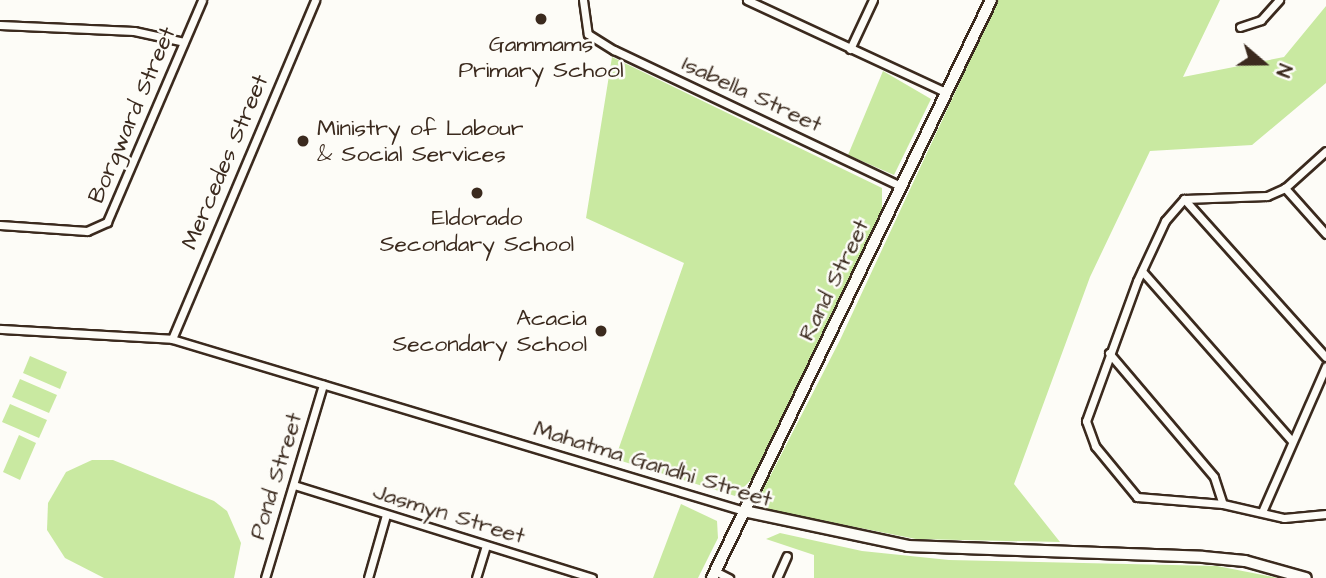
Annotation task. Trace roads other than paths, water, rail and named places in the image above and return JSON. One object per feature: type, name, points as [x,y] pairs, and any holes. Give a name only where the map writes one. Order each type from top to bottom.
[{"type":"street","name":"Borgward Street","points":[[0,225],[87,231],[107,222],[202,0]]},
{"type":"street","name":"Mercedes Street","points":[[172,339],[315,0]]},
{"type":"street","name":"Isabella Street","points":[[583,0],[588,34],[900,186]]},
{"type":"street","points":[[747,0],[946,92]]},
{"type":"street","points":[[850,49],[873,0]]},
{"type":"street","name":"Rand Street","points":[[713,574],[991,0]]},
{"type":"street","points":[[1240,27],[1261,20],[1279,0]]},
{"type":"street","points":[[0,25],[134,31],[184,42]]},
{"type":"street","points":[[1326,151],[1285,188],[1268,196],[1184,200],[1164,221],[1109,353],[1086,421],[1095,446],[1118,477],[1138,497],[1223,504],[1284,518],[1326,514]]},
{"type":"street","points":[[1285,188],[1326,234]]},
{"type":"street","points":[[1184,200],[1326,357]]},
{"type":"street","points":[[1142,271],[1292,441]]},
{"type":"street","name":"Mahatma Gandhi Street","points":[[0,329],[172,339],[744,511],[908,546],[1224,558],[1306,578]]},
{"type":"street","points":[[1109,353],[1214,477],[1223,504]]},
{"type":"street","points":[[1262,512],[1326,366]]},
{"type":"street","name":"Pond Street","points":[[265,578],[323,385]]},
{"type":"street","name":"Jasmyn Street","points":[[294,485],[592,578]]},
{"type":"street","points":[[368,578],[386,515]]},
{"type":"street","points":[[476,578],[486,546]]},
{"type":"street","points":[[777,578],[787,556]]},
{"type":"street","points":[[713,574],[729,578]]},
{"type":"place","name":"Gammams Primary School","points":[[541,19]]},
{"type":"place","name":"Ministry of Labour & Social Services","points":[[303,141]]},
{"type":"place","name":"Eldorado Secondary School","points":[[477,193]]},
{"type":"place","name":"Acacia Secondary School","points":[[601,331]]}]
